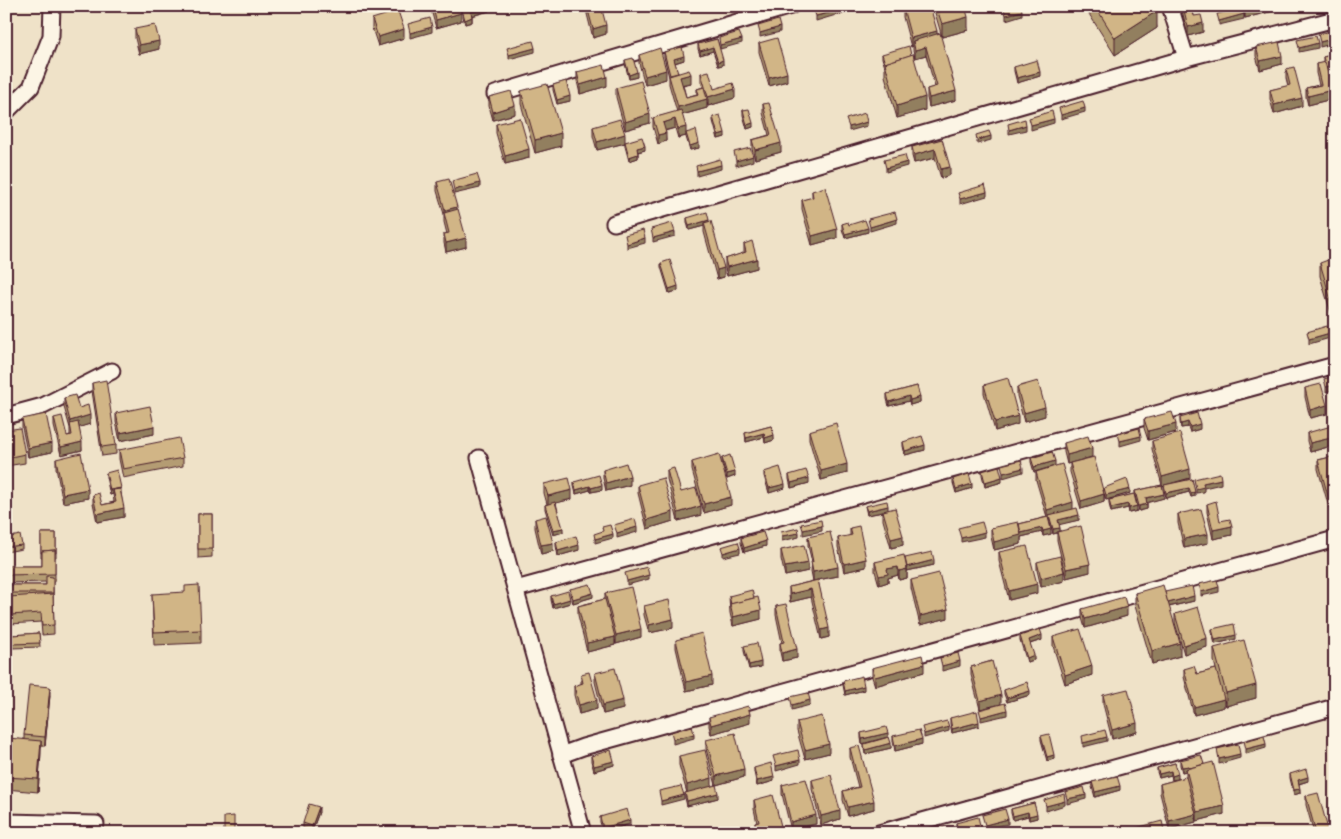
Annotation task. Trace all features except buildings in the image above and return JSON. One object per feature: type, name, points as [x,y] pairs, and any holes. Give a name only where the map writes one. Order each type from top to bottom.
[{"type":"street","points":[[6,112],[31,87],[51,36],[52,6]]},
{"type":"street","points":[[495,94],[791,6]]},
{"type":"street","points":[[1170,6],[1186,58]]},
{"type":"street","points":[[614,222],[1186,58],[1335,19]]},
{"type":"street","points":[[516,589],[1335,365]]},
{"type":"street","points":[[6,416],[43,406],[112,371]]},
{"type":"street","points":[[479,458],[583,833]]},
{"type":"street","points":[[561,756],[583,747],[1335,539]]},
{"type":"street","points":[[879,833],[1335,707]]},
{"type":"street","points":[[6,822],[96,824]]}]
